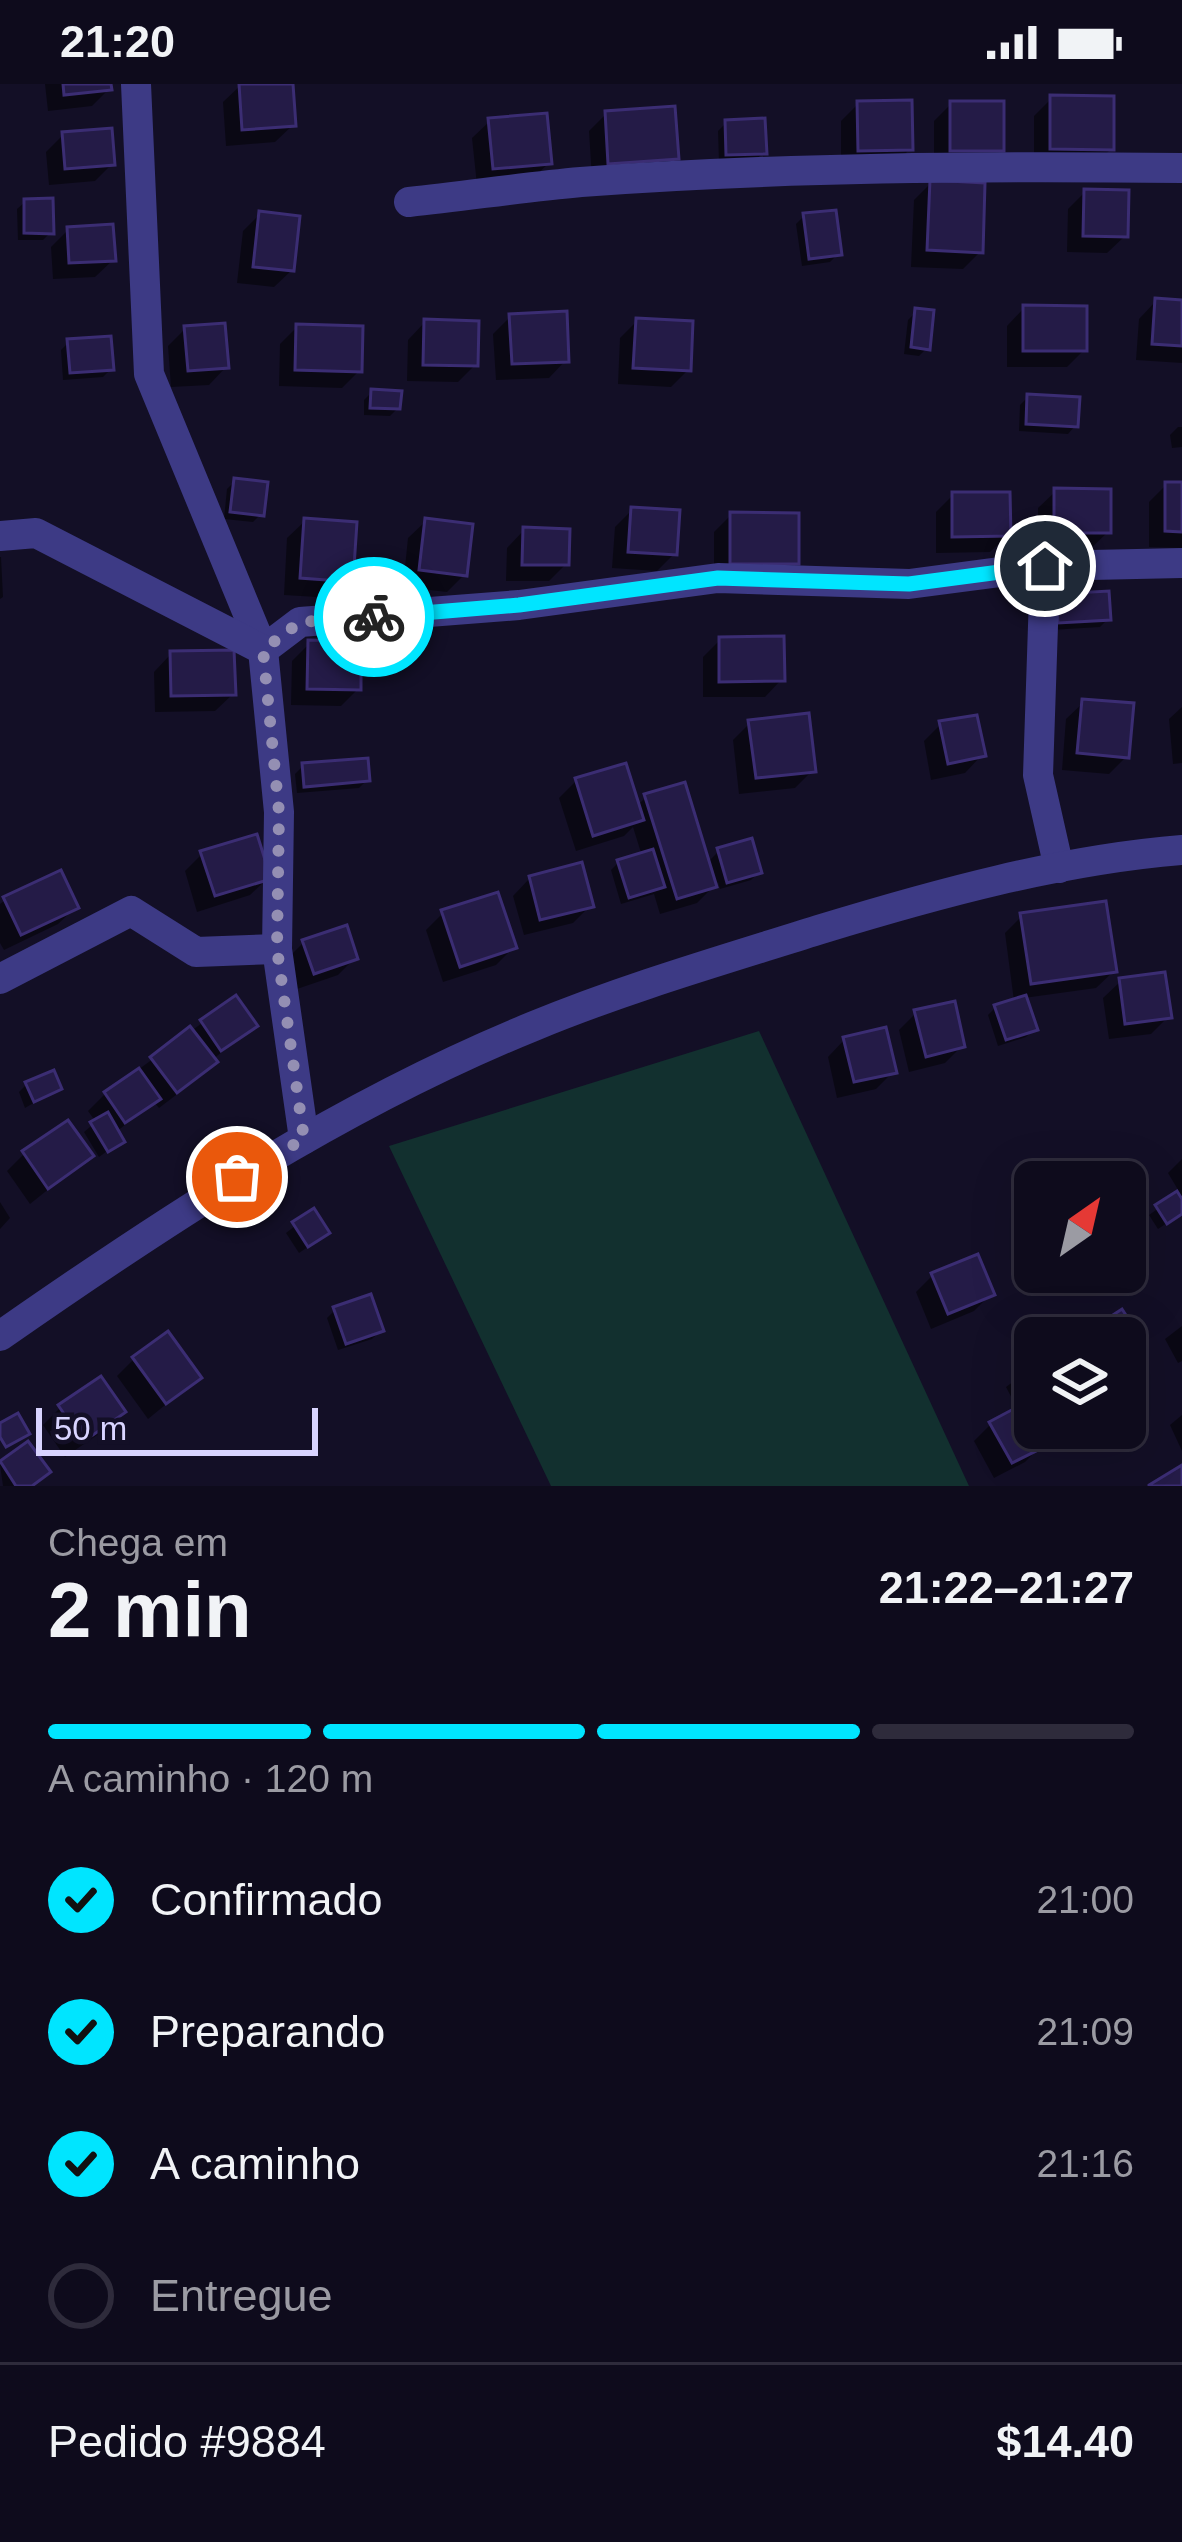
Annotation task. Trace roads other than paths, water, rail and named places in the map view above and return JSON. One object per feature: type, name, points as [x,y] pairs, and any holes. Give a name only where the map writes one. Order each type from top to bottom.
[{"type":"street","points":[[136,84],[149,374],[263,650],[279,812],[277,949],[304,1139]]},
{"type":"street","points":[[409,202],[580,182],[736,175],[1018,166],[1182,168]]},
{"type":"street","points":[[0,536],[36,533],[263,650]]},
{"type":"street","points":[[263,650],[300,622],[519,605],[718,578],[909,584],[1045,566],[1182,563]]},
{"type":"street","points":[[1045,566],[1038,775],[1060,868]]},
{"type":"street","points":[[0,1336],[197,1203],[304,1139],[374,1100],[534,1025],[695,968],[870,915],[1060,868],[1182,850]]},
{"type":"street","points":[[0,979],[131,911],[196,952],[277,949]]}]
